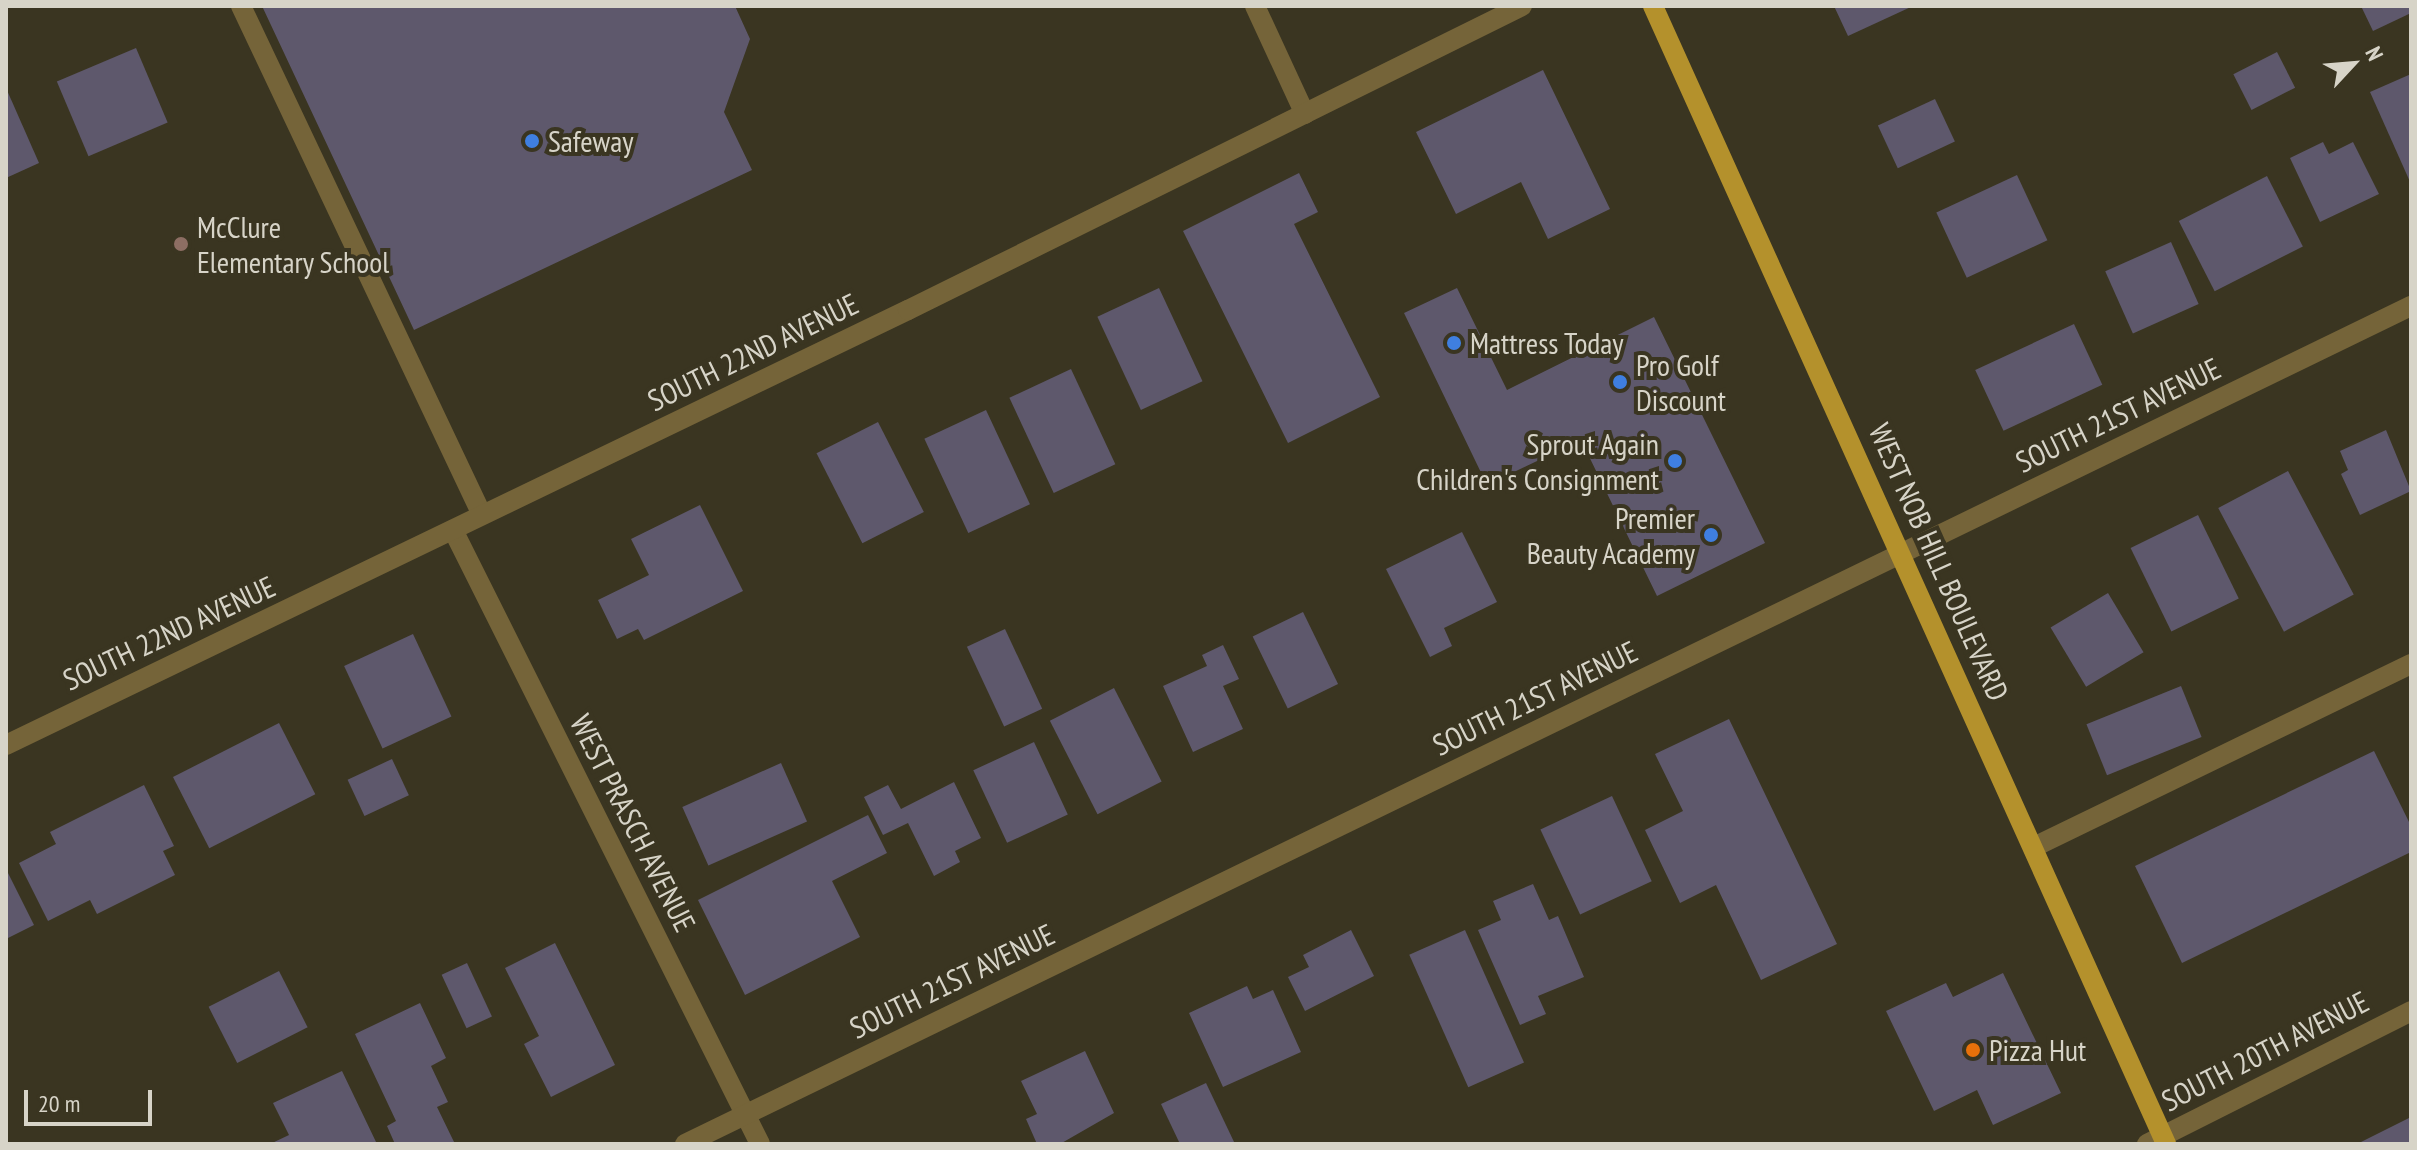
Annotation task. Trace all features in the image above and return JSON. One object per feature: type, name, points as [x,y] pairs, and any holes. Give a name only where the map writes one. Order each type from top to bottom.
[{"type":"main road","name":"WEST NOB HILL BOULEVARD","points":[[1653,6],[2034,847],[2158,1141]]},
{"type":"street","points":[[241,6],[482,515]]},
{"type":"street","points":[[1255,6],[1305,114]]},
{"type":"street","name":"SOUTH 22ND AVENUE","points":[[6,745],[453,530],[1522,6]]},
{"type":"street","name":"SOUTH 21ST AVENUE","points":[[685,1144],[2411,306]]},
{"type":"street","name":"WEST PRASCH AVENUE","points":[[453,530],[760,1144]]},
{"type":"street","points":[[2034,847],[2411,664]]},
{"type":"street","name":"SOUTH 20TH AVENUE","points":[[2158,1141],[2411,1011]]},
{"type":"building","name":"Safeway","points":[[262,6],[735,6],[750,39],[724,112],[752,170],[414,330]]},
{"type":"building","points":[[1834,6],[1913,6],[1848,36]]},
{"type":"building","points":[[2361,6],[2411,6],[2411,13],[2373,31]]},
{"type":"building","points":[[136,48],[168,123],[88,156],[57,82]]},
{"type":"building","points":[[2277,52],[2295,88],[2252,110],[2233,74]]},
{"type":"building","points":[[1543,70],[1610,209],[1548,239],[1521,182],[1456,214],[1416,132]]},
{"type":"building","points":[[2411,74],[2411,184],[2370,92]]},
{"type":"building","points":[[6,88],[39,163],[6,178]]},
{"type":"building","points":[[1935,99],[1955,142],[1898,168],[1878,126]]},
{"type":"building","points":[[2323,142],[2329,154],[2353,142],[2379,194],[2320,222],[2290,158]]},
{"type":"building","points":[[1299,173],[1318,212],[1294,224],[1380,397],[1288,443],[1183,231]]},
{"type":"building","points":[[2017,175],[2047,240],[1967,278],[1936,213]]},
{"type":"building","points":[[2267,176],[2303,246],[2215,291],[2179,221]]},
{"type":"building","points":[[2171,242],[2199,304],[2133,333],[2105,271]]},
{"type":"building","points":[[1159,288],[1203,381],[1141,410],[1097,317]]},
{"type":"building","points":[[1457,288],[1507,390],[1654,317],[1765,543],[1657,596],[1581,440],[1487,485],[1404,313]]},
{"type":"building","points":[[2074,324],[2102,385],[2004,431],[1975,370]]},
{"type":"building","points":[[1071,369],[1115,464],[1054,493],[1009,398]]},
{"type":"building","points":[[986,410],[1030,504],[968,533],[924,439]]},
{"type":"building","points":[[878,422],[924,512],[862,543],[817,453]]},
{"type":"building","points":[[2386,430],[2411,491],[2360,515],[2341,474],[2348,470],[2340,451]]},
{"type":"building","points":[[2288,471],[2354,595],[2284,632],[2218,508]]},
{"type":"building","points":[[700,505],[743,591],[644,640],[638,629],[617,639],[598,600],[649,575],[631,539]]},
{"type":"building","points":[[2198,515],[2239,599],[2171,631],[2131,548]]},
{"type":"building","points":[[1462,532],[1497,602],[1444,628],[1452,646],[1430,657],[1386,569]]},
{"type":"building","points":[[2108,593],[2144,652],[2086,687],[2051,628]]},
{"type":"building","points":[[1303,612],[1338,684],[1288,708],[1253,637]]},
{"type":"building","points":[[1005,629],[1042,709],[1004,727],[967,647]]},
{"type":"building","points":[[413,634],[451,716],[383,749],[344,666]]},
{"type":"building","points":[[1223,645],[1239,679],[1223,686],[1243,729],[1193,752],[1163,686],[1207,666],[1202,655]]},
{"type":"building","points":[[2181,686],[2202,737],[2107,775],[2086,724]]},
{"type":"building","points":[[1114,688],[1162,782],[1098,814],[1050,721]]},
{"type":"building","points":[[1729,719],[1837,944],[1761,980],[1716,885],[1680,903],[1645,830],[1683,811],[1655,754]]},
{"type":"building","points":[[279,723],[315,794],[209,848],[173,777]]},
{"type":"building","points":[[1034,742],[1068,815],[1007,843],[973,770]]},
{"type":"building","points":[[2374,751],[2411,826],[2411,852],[2182,963],[2135,866]]},
{"type":"building","points":[[392,759],[409,795],[364,816],[348,780]]},
{"type":"building","points":[[781,763],[807,821],[708,865],[682,807]]},
{"type":"building","points":[[954,782],[981,838],[955,851],[960,862],[934,876],[908,823],[883,835],[864,797],[888,785],[901,809]]},
{"type":"building","points":[[144,785],[174,846],[163,851],[175,875],[97,914],[90,900],[48,921],[19,863],[56,844],[50,832]]},
{"type":"building","points":[[1612,796],[1652,881],[1580,915],[1540,829]]},
{"type":"building","points":[[868,815],[887,853],[832,881],[860,937],[745,995],[698,900]]},
{"type":"building","points":[[6,869],[34,925],[6,939]]},
{"type":"building","points":[[1533,884],[1549,920],[1558,916],[1584,977],[1538,996],[1546,1014],[1520,1025],[1478,930],[1501,920],[1493,901]]},
{"type":"building","points":[[1351,930],[1374,976],[1305,1011],[1288,977],[1309,967],[1303,955]]},
{"type":"building","points":[[1465,930],[1524,1062],[1468,1087],[1409,955]]},
{"type":"building","points":[[555,943],[615,1065],[551,1097],[524,1044],[539,1036],[505,968]]},
{"type":"building","points":[[467,963],[492,1016],[467,1028],[442,975]]},
{"type":"building","points":[[279,971],[308,1027],[237,1063],[209,1007]]},
{"type":"building","name":"Pizza Hut","points":[[2003,973],[2061,1093],[1993,1125],[1977,1090],[1934,1111],[1886,1011],[1946,983],[1953,997]]},
{"type":"building","points":[[1247,986],[1253,999],[1273,990],[1301,1052],[1223,1087],[1189,1013]]},
{"type":"building","points":[[420,1003],[446,1058],[431,1066],[448,1102],[437,1107],[455,1144],[395,1144],[387,1126],[396,1121],[355,1034]]},
{"type":"building","points":[[1085,1051],[1114,1113],[1060,1144],[1037,1144],[1026,1119],[1037,1114],[1021,1081]]},
{"type":"building","points":[[342,1071],[377,1144],[270,1144],[289,1135],[273,1103]]},
{"type":"building","points":[[1206,1083],[1235,1144],[1180,1144],[1161,1104]]},
{"type":"building","points":[[2411,1117],[2411,1144],[2357,1144]]},
{"type":"place","name":"Safeway","points":[[532,141]]},
{"type":"place","name":"McClure Elementary School","points":[[181,244]]},
{"type":"place","name":"Mattress Today","points":[[1454,343]]},
{"type":"place","name":"Pro Golf Discount","points":[[1620,382]]},
{"type":"place","name":"Sprout Again Children's Consignment","points":[[1675,461]]},
{"type":"place","name":"Premier Beauty Academy","points":[[1711,535]]},
{"type":"place","name":"Pizza Hut","points":[[1973,1050]]}]
